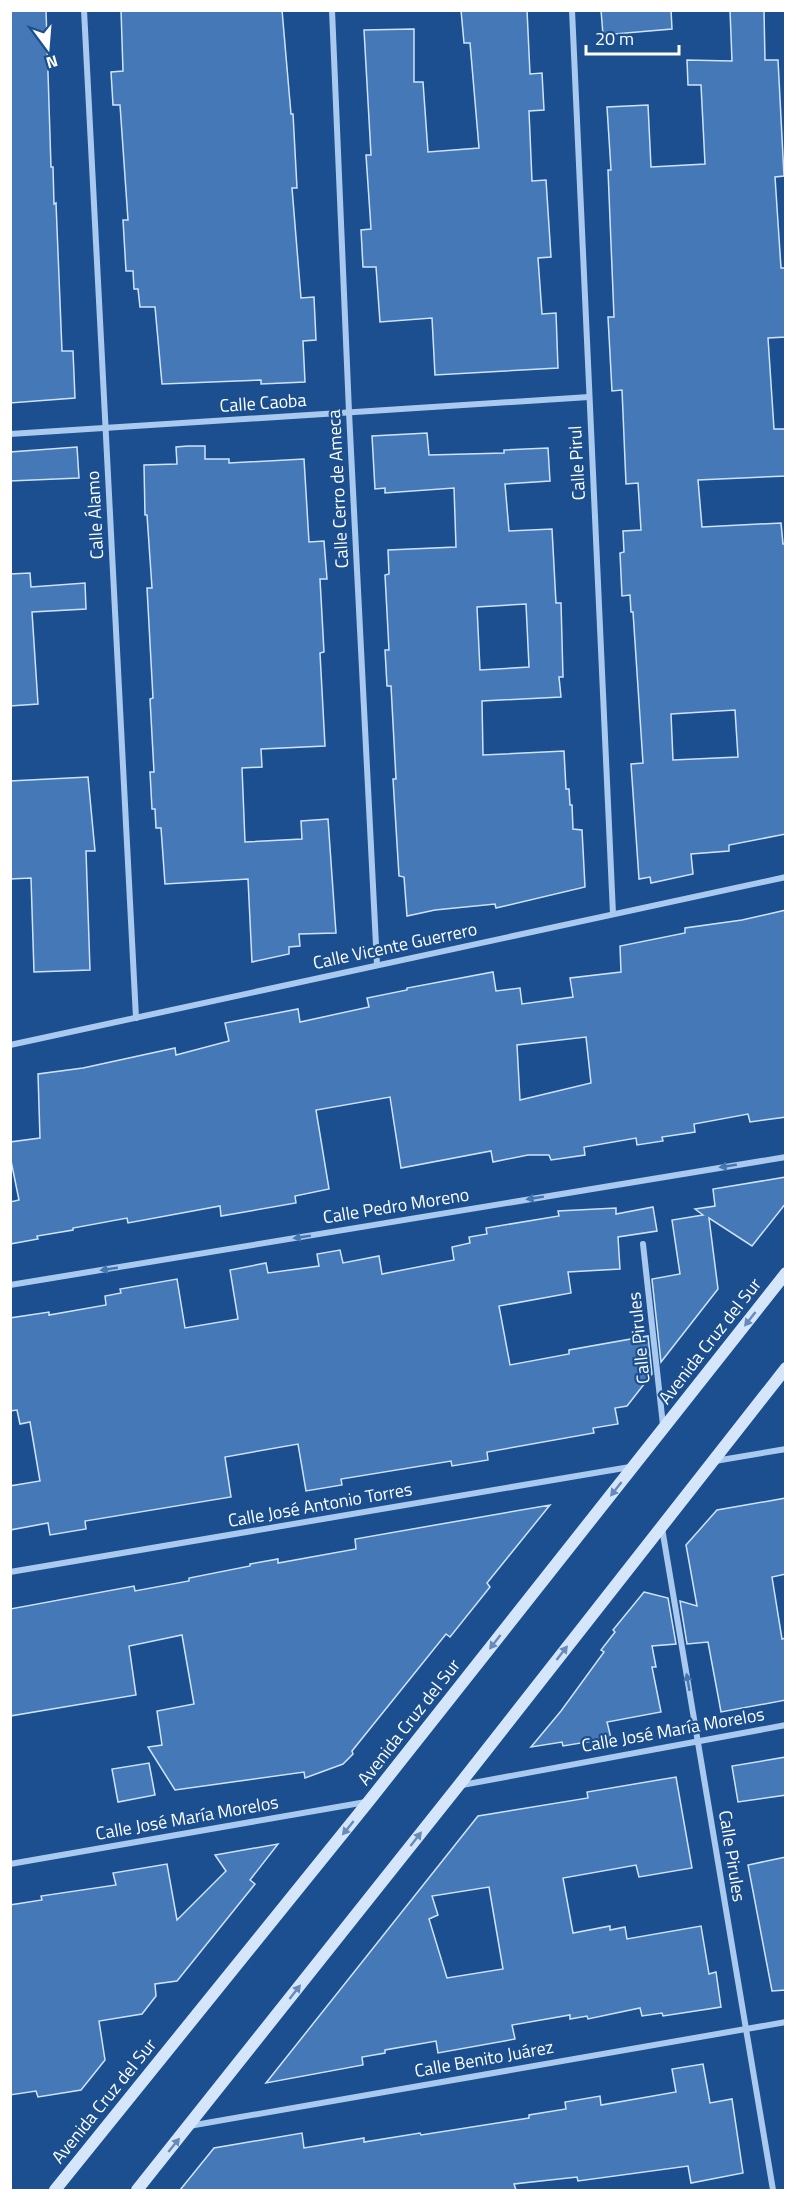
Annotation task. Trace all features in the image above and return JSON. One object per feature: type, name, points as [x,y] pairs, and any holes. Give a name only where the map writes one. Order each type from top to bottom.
[{"type":"main road","name":"Avenida Cruz del Sur","points":[[55,2190],[369,1801],[786,1273]]},
{"type":"main road","points":[[137,2190],[786,1368]]},
{"type":"street","name":"Calle Álamo","points":[[84,10],[136,1018]]},
{"type":"street","name":"Calle Cerro de Ameca","points":[[332,10],[349,412],[377,966]]},
{"type":"street","name":"Calle Pirul","points":[[572,10],[613,914]]},
{"type":"street","name":"Calle Caoba","points":[[10,434],[589,397]]},
{"type":"street","name":"Calle Vicente Guerrero","points":[[10,1045],[786,877]]},
{"type":"street","name":"Calle Pedro Moreno","points":[[10,1285],[786,1157]]},
{"type":"street","name":"Calle Pirules","points":[[643,1244],[664,1429]]},
{"type":"street","points":[[713,1461],[786,1449]]},
{"type":"street","name":"Calle José Antonio Torres","points":[[10,1572],[634,1467]]},
{"type":"street","name":"Calle Pirules","points":[[661,1526],[773,2190]]},
{"type":"street","name":"Calle José María Morelos","points":[[459,1785],[786,1725]]},
{"type":"street","name":"Calle José María Morelos","points":[[10,1864],[369,1801]]},
{"type":"street","name":"Calle Benito Juárez","points":[[189,2126],[786,2022]]},
{"type":"building","points":[[10,10],[46,10],[51,167],[53,167],[54,204],[56,203],[62,351],[73,351],[75,398],[10,403]]},
{"type":"building","points":[[121,10],[282,10],[291,114],[293,114],[297,188],[292,188],[301,298],[314,297],[316,340],[303,341],[305,382],[261,384],[261,380],[162,384],[155,307],[140,307],[138,289],[134,289],[133,271],[126,271],[123,220],[128,220],[120,105],[113,105],[111,72],[123,71]]},
{"type":"building","points":[[461,10],[527,10],[530,74],[542,73],[544,110],[529,111],[532,181],[546,180],[551,257],[538,258],[542,314],[556,313],[558,368],[435,375],[432,318],[380,322],[376,267],[363,267],[361,230],[371,229],[366,155],[371,155],[364,30],[414,29],[414,82],[423,82],[428,152],[479,148],[470,43],[464,43]]},
{"type":"building","points":[[601,10],[671,10],[672,29],[603,35]]},
{"type":"building","points":[[730,10],[764,10],[765,60],[778,60],[784,176],[775,177],[781,268],[786,268],[786,337],[768,338],[774,429],[786,429],[786,476],[698,480],[702,527],[781,523],[783,544],[786,544],[786,834],[729,845],[729,851],[691,854],[693,874],[651,883],[650,877],[639,879],[631,764],[643,763],[633,612],[631,612],[630,595],[622,596],[620,553],[624,552],[623,531],[641,530],[638,483],[626,484],[622,390],[612,391],[608,317],[614,317],[608,170],[611,170],[607,107],[648,105],[651,167],[705,164],[701,85],[688,85],[687,60],[732,61]],"holes":[[[735,710],[738,757],[673,760],[671,714]]]},
{"type":"building","points":[[427,433],[429,455],[504,453],[504,450],[548,448],[550,481],[505,484],[509,531],[552,529],[556,603],[561,603],[563,677],[559,677],[561,697],[482,701],[483,755],[564,751],[566,789],[569,789],[570,805],[572,805],[573,829],[582,830],[585,887],[496,908],[495,904],[435,910],[407,916],[404,877],[399,876],[393,779],[396,779],[391,686],[387,686],[385,650],[389,650],[385,575],[389,574],[388,550],[456,547],[454,488],[385,493],[385,488],[375,489],[372,436]],"holes":[[[526,604],[529,667],[480,670],[477,607]]]},
{"type":"building","points":[[205,446],[205,459],[229,459],[229,463],[304,459],[309,542],[324,541],[327,579],[320,579],[324,652],[320,653],[325,746],[261,749],[262,767],[242,768],[245,842],[302,839],[301,821],[328,819],[336,933],[299,934],[300,946],[289,947],[289,954],[252,962],[248,879],[165,884],[161,828],[156,828],[155,809],[152,809],[150,772],[154,772],[150,699],[153,698],[147,588],[152,588],[147,515],[145,515],[144,465],[177,464],[176,447]]},
{"type":"building","points":[[77,447],[79,478],[10,481],[10,452]]},
{"type":"building","points":[[30,573],[31,587],[85,583],[86,609],[32,612],[38,704],[10,706],[10,574]]},
{"type":"building","points":[[88,777],[95,851],[86,851],[90,970],[34,972],[31,878],[10,879],[10,781]]},
{"type":"building","points":[[786,910],[786,1117],[750,1122],[748,1114],[694,1124],[695,1132],[662,1137],[663,1141],[637,1145],[636,1138],[584,1147],[585,1155],[551,1160],[549,1155],[528,1155],[493,1162],[491,1151],[401,1168],[390,1097],[316,1110],[329,1189],[295,1196],[296,1203],[221,1216],[220,1206],[128,1223],[127,1218],[37,1236],[38,1239],[10,1244],[10,1202],[19,1200],[10,1156],[10,1142],[40,1138],[38,1074],[83,1068],[175,1048],[176,1055],[229,1041],[225,1023],[298,1009],[300,1022],[369,1007],[367,998],[493,972],[496,991],[520,988],[522,1004],[573,997],[570,978],[621,972],[620,946],[685,933],[685,928],[742,920]],"holes":[[[586,1037],[591,1083],[520,1100],[517,1045]]]},
{"type":"building","points":[[786,1177],[786,1203],[752,1246],[709,1218],[718,1289],[661,1362],[652,1279],[680,1274],[672,1220],[703,1215],[695,1209],[715,1206],[713,1189]]},
{"type":"building","points":[[653,1207],[657,1231],[618,1237],[620,1269],[568,1272],[571,1293],[499,1306],[510,1365],[569,1354],[569,1350],[648,1336],[652,1374],[627,1406],[615,1408],[618,1424],[593,1428],[594,1433],[487,1452],[488,1460],[452,1466],[451,1461],[341,1479],[342,1485],[306,1491],[298,1444],[225,1457],[231,1497],[85,1521],[86,1529],[50,1535],[48,1523],[10,1530],[10,1486],[40,1481],[30,1422],[20,1424],[17,1410],[10,1411],[10,1318],[49,1312],[49,1315],[106,1305],[105,1296],[121,1293],[120,1289],[177,1279],[185,1328],[238,1319],[230,1270],[266,1263],[268,1273],[319,1266],[317,1254],[340,1250],[343,1263],[379,1256],[382,1274],[454,1260],[452,1247],[470,1243],[469,1237],[487,1234],[486,1228],[559,1216],[558,1211],[616,1208],[616,1214]]},
{"type":"building","points":[[786,1498],[786,1574],[772,1577],[782,1639],[786,1638],[786,1700],[721,1712],[708,1642],[687,1644],[680,1601],[697,1606],[686,1545],[717,1510]]},
{"type":"building","points":[[550,1505],[487,1583],[490,1587],[450,1637],[446,1634],[343,1764],[305,1778],[304,1772],[175,1790],[148,1747],[162,1745],[157,1711],[194,1704],[182,1635],[129,1646],[136,1695],[10,1716],[10,1609],[134,1586],[135,1591],[189,1581],[189,1578],[250,1566],[250,1564],[278,1559],[278,1563],[356,1549],[355,1539]]},
{"type":"building","points":[[644,1592],[668,1598],[676,1644],[652,1646],[656,1667],[652,1667],[661,1712],[607,1722],[611,1738],[563,1746],[562,1742],[531,1747],[561,1711],[604,1652],[601,1650],[615,1632],[613,1630]]},
{"type":"building","points":[[786,1757],[786,1795],[738,1802],[732,1766]]},
{"type":"building","points":[[149,1763],[155,1795],[118,1802],[112,1769]]},
{"type":"building","points":[[676,1777],[692,1868],[639,1877],[636,1865],[563,1878],[573,1933],[610,1926],[610,1930],[625,1927],[627,1939],[701,1926],[709,1974],[716,1972],[721,2007],[663,2016],[662,2013],[642,2016],[640,2008],[588,2019],[587,2016],[570,2019],[570,2015],[512,2025],[515,2039],[438,2053],[436,2041],[385,2050],[385,2053],[362,2057],[363,2065],[266,2083],[478,1816],[588,1798],[587,1792]],"holes":[[[489,1887],[503,1969],[447,1978],[429,1919],[438,1915],[432,1896]]]},
{"type":"building","points":[[278,1844],[250,1880],[255,1884],[177,1981],[155,1984],[156,1996],[142,2014],[99,2021],[105,2060],[81,2090],[38,2097],[36,2091],[10,2095],[10,1905],[42,1900],[41,1896],[116,1885],[113,1873],[167,1864],[177,1920],[226,1871],[215,1855]]},
{"type":"building","points":[[786,1857],[786,1990],[772,1991],[748,1865]]},
{"type":"building","points":[[703,2064],[710,2103],[732,2099],[743,2173],[691,2183],[688,2166],[578,2181],[577,2177],[514,2184],[516,2190],[180,2190],[214,2148],[302,2133],[304,2148],[364,2138],[364,2142],[420,2133],[421,2135],[529,2118],[529,2115],[566,2109],[565,2102],[600,2096],[601,2105],[676,2092],[672,2069]]}]
